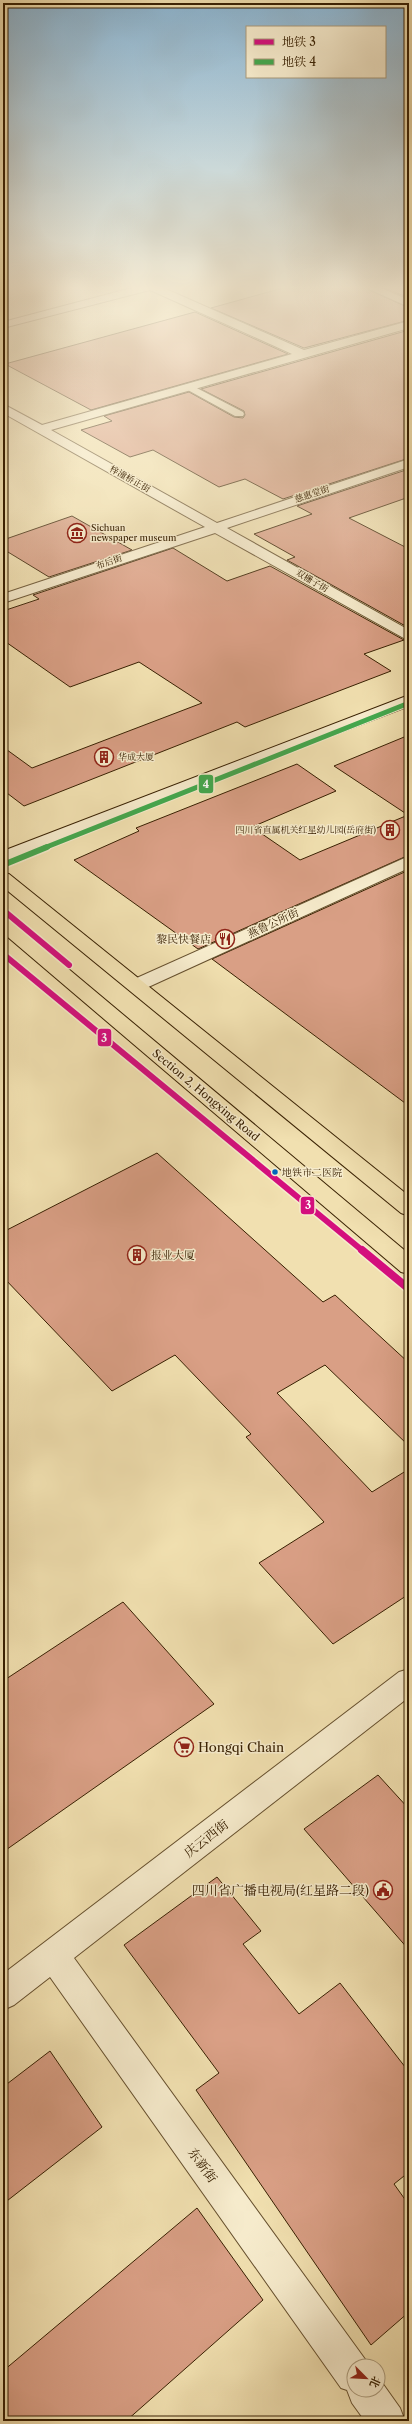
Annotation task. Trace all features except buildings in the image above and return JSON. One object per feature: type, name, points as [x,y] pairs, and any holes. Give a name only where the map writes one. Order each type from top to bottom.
[{"type":"main road","points":[[3,878],[137,985],[409,1208]]},
{"type":"main road","name":"Section 2, Hongxing Road","points":[[3,924],[409,1266]]},
{"type":"street","points":[[41,429],[146,399]]},
{"type":"street","name":"梓潼桥正街","points":[[3,408],[216,526]]},
{"type":"street","name":"慈惠堂街","points":[[216,526],[409,463]]},
{"type":"street","name":"布后街","points":[[3,599],[216,526]]},
{"type":"street","name":"双栅子街","points":[[216,526],[409,636]]},
{"type":"street","points":[[3,857],[409,700]]},
{"type":"street","name":"燕鲁公所街","points":[[137,985],[409,861]]},
{"type":"street","name":"庆云西街","points":[[3,1994],[409,1681]]},
{"type":"street","name":"东新街","points":[[53,1955],[346,2364]]},
{"type":"street","points":[[371,2398],[387,2421]]},
{"type":"lane","points":[[211,399],[239,414]]},
{"type":"metro line","name":"4","points":[[3,865],[409,703]]},
{"type":"metro line","name":"3","points":[[3,910],[69,965]]},
{"type":"metro line","name":"3","points":[[3,954],[409,1289]]},
{"type":"place","name":"Sichuan newspaper museum","points":[[77,533]]},
{"type":"place","name":"华成大厦","points":[[104,757]]},
{"type":"place","name":"四川省直属机关红星幼儿园(岳府街)","points":[[390,830]]},
{"type":"place","name":"黎民快餐店","points":[[225,939]]},
{"type":"place","name":"地铁市二医院","points":[[275,1172]]},
{"type":"place","name":"报业大厦","points":[[137,1255]]},
{"type":"place","name":"Hongqi Chain","points":[[184,1747]]},
{"type":"place","name":"四川省广播电视局(红星路二段)","points":[[383,1890]]}]
